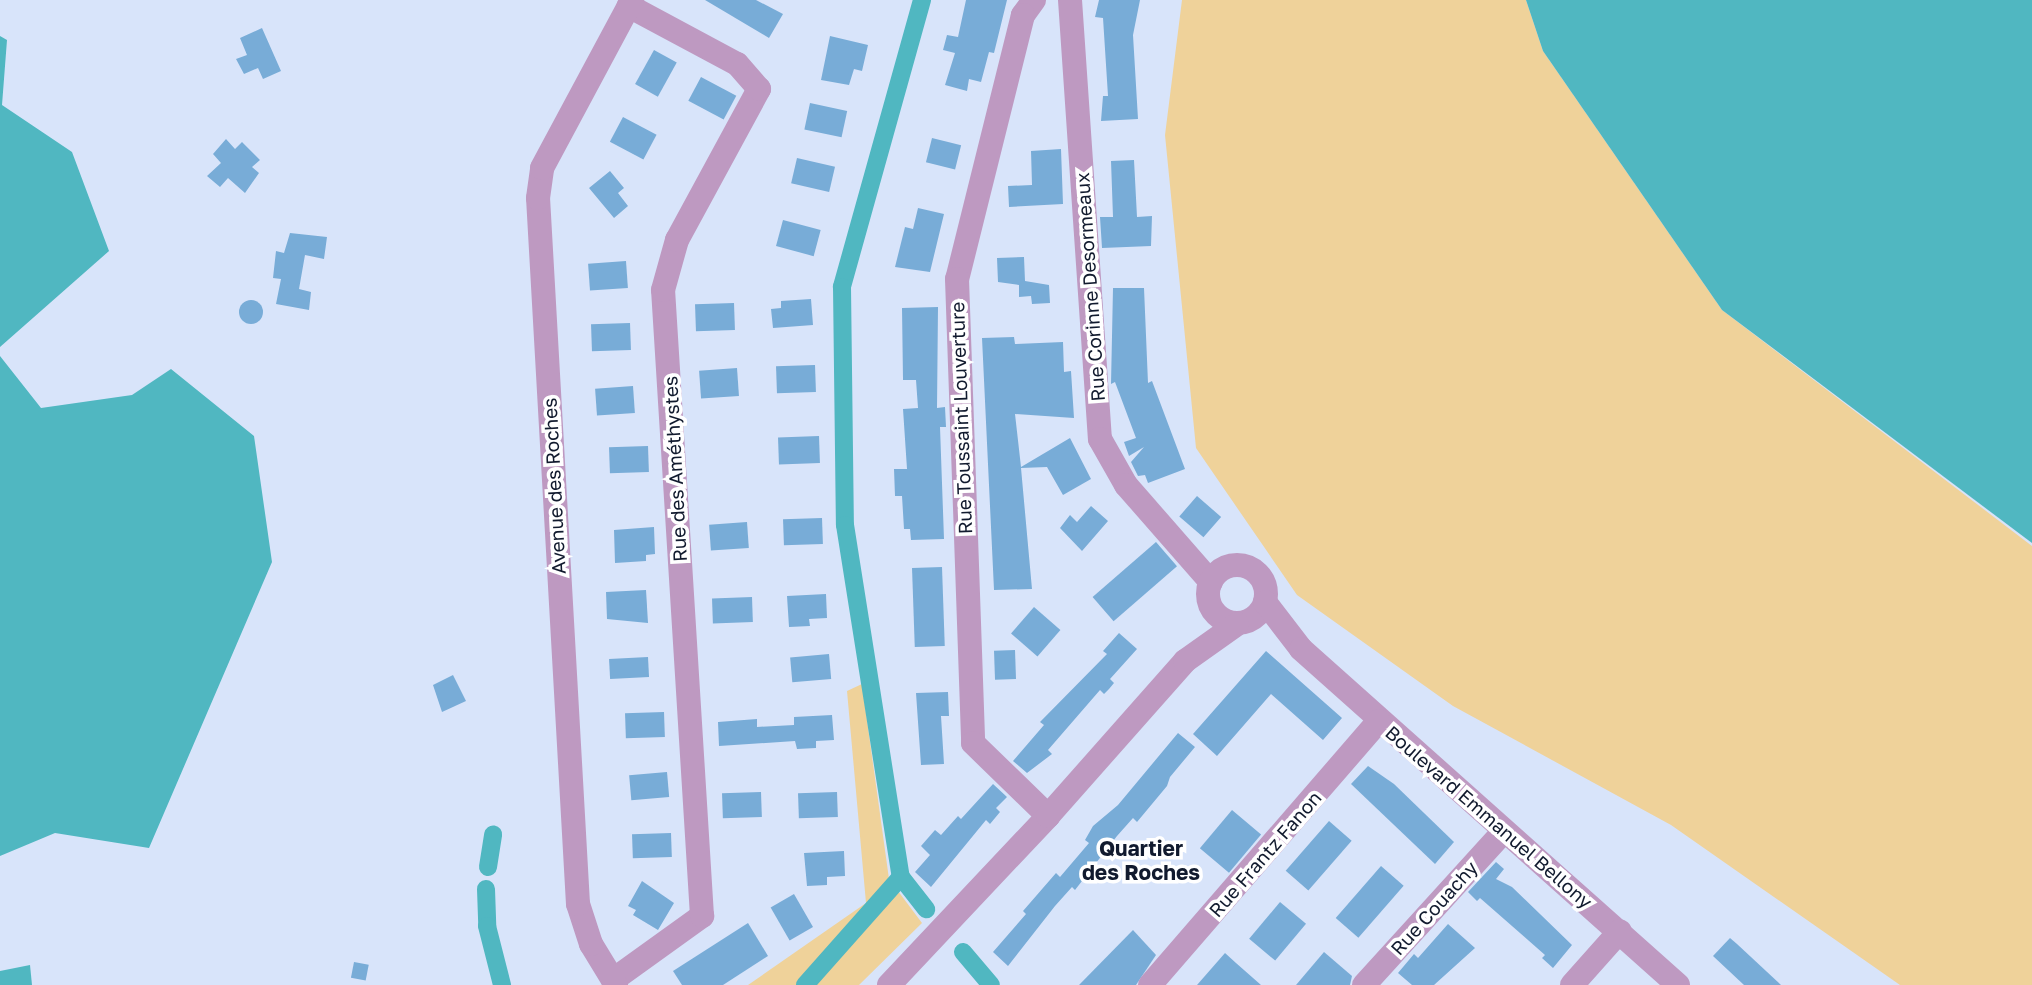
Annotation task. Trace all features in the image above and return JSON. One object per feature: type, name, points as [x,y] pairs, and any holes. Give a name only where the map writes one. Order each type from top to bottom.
[{"type":"street","name":"Rue Toussaint Louverture","points":[[1034,0],[1023,15],[957,279],[973,744],[1048,816]]},
{"type":"street","name":"Rue Corinne Desormeaux","points":[[1070,0],[1100,439],[1126,485],[1215,584],[1225,621],[1251,616]]},
{"type":"street","name":"Rue des Améthystes","points":[[614,983],[702,916],[663,290],[677,240],[759,89],[737,64],[630,3]]},
{"type":"street","name":"Avenue des Roches","points":[[614,983],[591,944],[577,891],[538,198],[542,168],[630,3]]},
{"type":"street","points":[[889,985],[1048,816],[1185,661],[1251,616],[1261,578],[1252,569],[1215,584],[1185,661]]},
{"type":"street","name":"Boulevard Emmanuel Bellony","points":[[1251,616],[1301,649],[1378,721],[1620,931],[1678,985]]},
{"type":"street","name":"Rue Frantz Fanon","points":[[1150,985],[1378,721]]},
{"type":"street","name":"Rue Couachy","points":[[1364,985],[1504,831]]},
{"type":"street","points":[[1572,985],[1620,931]]},
{"type":"shaded area","points":[[1182,0],[1526,0],[1543,51],[1722,310],[2032,546],[2032,985],[1900,985],[1671,825],[1453,706],[1297,595],[1196,448],[1165,135]]},
{"type":"shaded area","points":[[1526,0],[2032,0],[2032,543],[1722,310],[1543,51]]},
{"type":"shaded area","points":[[0,36],[7,40],[2,105],[72,152],[109,251],[0,347]]},
{"type":"shaded area","points":[[0,356],[41,408],[132,395],[171,369],[254,436],[272,562],[149,848],[55,833],[0,856]]},
{"type":"shaded area","points":[[862,684],[889,879],[922,923],[859,985],[748,985],[866,903],[847,691]]},
{"type":"shaded area","points":[[30,965],[32,985],[0,985],[0,971]]},
{"type":"building","points":[[705,0],[756,0],[783,14],[769,38]]},
{"type":"building","points":[[966,0],[1007,0],[994,53],[989,52],[981,82],[969,79],[967,91],[945,85],[955,53],[943,50],[947,35],[958,37]]},
{"type":"building","points":[[1099,0],[1140,0],[1133,35],[1138,119],[1101,121],[1103,96],[1108,96],[1103,18],[1095,17]]},
{"type":"building","points":[[262,28],[281,71],[263,79],[258,68],[244,74],[236,59],[247,55],[240,38]]},
{"type":"building","points":[[830,36],[868,45],[862,71],[854,69],[849,85],[821,80]]},
{"type":"building","points":[[654,50],[677,63],[658,97],[635,84]]},
{"type":"building","points":[[701,77],[736,96],[724,120],[688,101]]},
{"type":"building","points":[[810,103],[847,111],[842,137],[804,129]]},
{"type":"building","points":[[623,117],[657,135],[643,160],[610,142]]},
{"type":"building","points":[[932,138],[961,145],[955,170],[926,162]]},
{"type":"building","points":[[226,139],[235,149],[242,142],[260,160],[252,167],[259,173],[245,193],[228,178],[220,187],[207,176],[221,163],[213,154]]},
{"type":"building","points":[[1061,149],[1063,204],[1009,207],[1008,186],[1032,185],[1031,151]]},
{"type":"building","points":[[797,158],[835,167],[829,192],[791,183]]},
{"type":"building","points":[[1134,160],[1137,217],[1152,216],[1151,246],[1102,248],[1100,217],[1113,217],[1111,161]]},
{"type":"building","points":[[610,171],[624,188],[618,193],[628,206],[614,218],[589,188]]},
{"type":"building","points":[[918,208],[944,214],[930,272],[895,267],[905,227],[913,229]]},
{"type":"building","points":[[783,220],[821,230],[814,256],[776,246]]},
{"type":"building","points":[[290,233],[327,237],[324,259],[305,255],[299,289],[311,292],[309,310],[276,304],[281,279],[273,278],[276,251],[284,253]]},
{"type":"building","points":[[1024,257],[1025,281],[1049,285],[1050,303],[1032,304],[1031,296],[1019,297],[1019,285],[998,282],[997,258]]},
{"type":"building","points":[[626,261],[628,288],[590,291],[588,264]]},
{"type":"building","points":[[1113,288],[1144,288],[1148,383],[1152,381],[1185,469],[1148,483],[1145,475],[1138,476],[1131,462],[1144,447],[1129,456],[1124,442],[1136,438],[1115,382],[1111,384]]},
{"type":"building","points":[[811,299],[813,325],[773,328],[771,309],[781,308],[781,301]]},
{"type":"building","points":[[251,300],[262,307],[263,312],[256,323],[251,324],[240,317],[239,312],[246,301]]},
{"type":"building","points":[[734,303],[735,330],[696,331],[695,304]]},
{"type":"building","points":[[938,307],[937,408],[945,407],[946,427],[940,427],[944,539],[911,540],[910,529],[904,529],[902,496],[895,496],[894,469],[907,469],[903,409],[918,408],[916,380],[903,380],[902,308]]},
{"type":"building","points":[[630,323],[631,350],[592,351],[591,324]]},
{"type":"building","points":[[1014,337],[1015,344],[1063,342],[1064,372],[1071,371],[1074,418],[1015,414],[1021,467],[1070,438],[1091,479],[1063,495],[1047,467],[1021,468],[1032,589],[994,590],[982,338]]},
{"type":"building","points":[[815,365],[816,392],[777,393],[776,366]]},
{"type":"building","points":[[737,368],[739,396],[701,399],[699,371]]},
{"type":"building","points":[[633,386],[635,413],[597,416],[595,389]]},
{"type":"building","points":[[819,436],[820,463],[779,464],[778,437]]},
{"type":"building","points":[[648,446],[649,472],[610,473],[609,447]]},
{"type":"building","points":[[1197,496],[1221,517],[1203,537],[1179,516]]},
{"type":"building","points":[[1091,506],[1108,521],[1082,551],[1060,528],[1070,515],[1077,522]]},
{"type":"building","points":[[822,518],[823,544],[784,545],[783,519]]},
{"type":"building","points":[[747,522],[749,548],[711,551],[709,525]]},
{"type":"building","points":[[654,527],[655,554],[646,555],[646,561],[615,563],[614,530]]},
{"type":"building","points":[[1156,542],[1177,566],[1114,621],[1093,597]]},
{"type":"building","points":[[942,567],[945,646],[915,647],[912,568]]},
{"type":"building","points":[[646,590],[648,623],[607,619],[606,592]]},
{"type":"building","points":[[826,594],[827,618],[809,619],[810,626],[789,627],[787,596]]},
{"type":"building","points":[[752,597],[753,622],[713,623],[712,598]]},
{"type":"building","points":[[1034,607],[1060,630],[1037,656],[1011,633]]},
{"type":"building","points":[[1119,633],[1137,649],[1110,679],[1114,683],[1109,689],[1104,694],[1100,690],[1048,750],[1052,754],[1027,773],[1013,761],[1044,725],[1040,722],[1107,654],[1103,651]]},
{"type":"building","points":[[1015,650],[1016,679],[995,680],[994,651]]},
{"type":"building","points":[[1266,651],[1342,718],[1323,740],[1271,694],[1217,756],[1193,734]]},
{"type":"building","points":[[829,654],[831,679],[792,682],[790,657]]},
{"type":"building","points":[[648,657],[649,677],[610,679],[609,659]]},
{"type":"building","points":[[453,675],[466,701],[442,712],[433,685]]},
{"type":"building","points":[[948,692],[949,716],[941,716],[944,764],[921,765],[916,693]]},
{"type":"building","points":[[664,712],[665,737],[626,738],[625,713]]},
{"type":"building","points":[[832,715],[834,740],[816,741],[816,748],[797,749],[795,741],[719,746],[718,722],[757,719],[757,727],[794,725],[794,717]]},
{"type":"building","points":[[1178,733],[1195,747],[1170,777],[1167,786],[1137,822],[1133,818],[1117,836],[1075,890],[1072,887],[1055,906],[1008,966],[993,952],[1026,914],[1023,911],[1056,873],[1060,877],[1089,843],[1085,840],[1093,826],[1118,805]]},
{"type":"building","points":[[1368,766],[1394,784],[1454,842],[1435,864],[1351,784]]},
{"type":"building","points":[[667,772],[669,797],[631,800],[629,775]]},
{"type":"building","points":[[993,784],[1007,797],[996,808],[1000,812],[990,824],[986,820],[931,887],[915,872],[930,855],[921,846],[935,830],[941,835],[958,816],[961,819]]},
{"type":"building","points":[[761,792],[762,817],[723,818],[722,793]]},
{"type":"building","points":[[837,792],[838,817],[799,818],[798,793]]},
{"type":"building","points":[[1232,810],[1261,834],[1229,873],[1200,848]]},
{"type":"building","points":[[1329,821],[1352,841],[1308,890],[1286,871]]},
{"type":"building","points":[[671,833],[672,857],[633,858],[632,834]]},
{"type":"building","points":[[844,851],[845,876],[827,877],[827,885],[807,886],[804,853]]},
{"type":"building","points":[[1496,862],[1504,869],[1496,879],[1512,887],[1572,945],[1553,968],[1542,958],[1545,955],[1480,898],[1477,901],[1468,892]]},
{"type":"building","points":[[1381,866],[1404,886],[1358,938],[1336,918]]},
{"type":"building","points":[[642,881],[674,903],[658,930],[633,915],[636,910],[628,906]]},
{"type":"building","points":[[794,894],[813,927],[790,940],[771,908]]},
{"type":"building","points":[[1280,902],[1306,924],[1275,961],[1249,939]]},
{"type":"building","points":[[748,923],[768,956],[723,985],[682,985],[673,971]]},
{"type":"building","points":[[1448,924],[1475,948],[1434,985],[1412,985],[1398,973],[1414,954],[1418,958]]},
{"type":"building","points":[[1133,930],[1156,955],[1136,985],[1079,985]]},
{"type":"building","points":[[1730,938],[1781,985],[1744,985],[1713,956]]},
{"type":"building","points":[[1324,952],[1352,976],[1350,985],[1296,985]]},
{"type":"building","points":[[1225,953],[1236,963],[1261,985],[1197,985]]},
{"type":"building","points":[[354,962],[369,965],[366,981],[351,978]]},
{"type":"waterway","points":[[922,0],[842,287],[845,525],[901,877],[926,909]]},
{"type":"waterway","points":[[488,867],[493,834]]},
{"type":"waterway","points":[[805,985],[901,877]]},
{"type":"waterway","points":[[486,889],[487,926],[502,985]]},
{"type":"waterway","points":[[963,952],[991,985]]},
{"type":"district","name":"Quartier des Roches","points":[[1141,860]]}]
